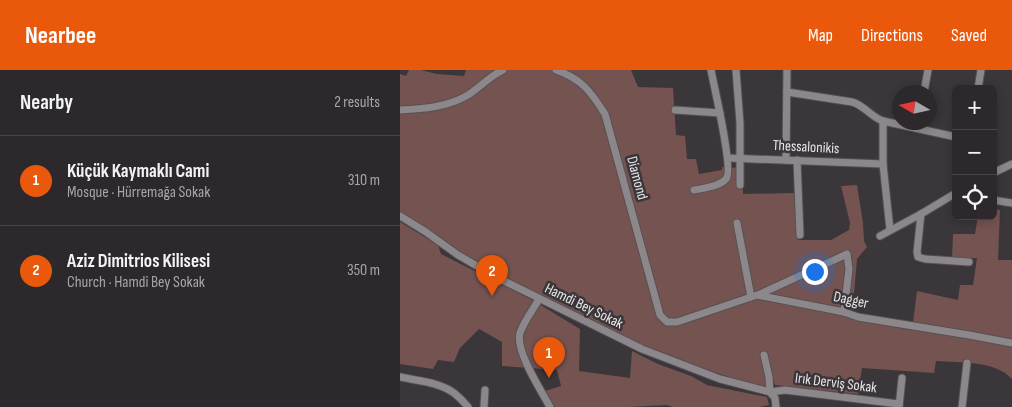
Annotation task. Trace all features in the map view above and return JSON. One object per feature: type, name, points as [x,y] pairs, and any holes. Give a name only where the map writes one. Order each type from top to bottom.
[{"type":"street","points":[[400,110],[434,107],[454,102],[466,96],[503,70]]},
{"type":"street","name":"Diamond","points":[[556,70],[577,80],[587,88],[605,114],[660,315]]},
{"type":"street","points":[[694,190],[716,185],[727,179],[729,174],[728,158],[711,70]]},
{"type":"street","points":[[736,70],[740,123],[740,185]]},
{"type":"street","points":[[786,160],[787,70]]},
{"type":"street","points":[[925,85],[928,70]]},
{"type":"street","points":[[979,85],[981,70]]},
{"type":"street","points":[[787,92],[852,102],[875,118],[892,122]]},
{"type":"street","points":[[675,110],[720,112]]},
{"type":"street","points":[[883,121],[883,164],[890,230]]},
{"type":"street","points":[[935,130],[952,135]]},
{"type":"street","name":"Thessalonikis","points":[[728,158],[883,164]]},
{"type":"street","points":[[797,160],[800,235]]},
{"type":"street","points":[[997,171],[1012,164]]},
{"type":"street","points":[[880,236],[952,196]]},
{"type":"street","points":[[997,201],[1012,203]]},
{"type":"street","points":[[921,214],[918,257],[922,259],[969,262]]},
{"type":"street","name":"Hamdi Bey Sokak","points":[[400,216],[458,255],[496,277],[642,349],[720,379],[770,392]]},
{"type":"street","points":[[737,223],[754,296],[847,254],[849,269],[844,312]]},
{"type":"street","name":"Dagger","points":[[660,315],[667,322],[677,322],[754,296],[844,312],[858,317],[1012,343]]},
{"type":"street","points":[[539,299],[522,326],[520,343],[523,357],[550,407]]},
{"type":"street","points":[[764,355],[770,392],[775,398],[776,407]]},
{"type":"street","points":[[962,407],[967,363]]},
{"type":"street","points":[[400,377],[435,384],[447,389],[468,407]]},
{"type":"street","points":[[899,406],[902,378]]},
{"type":"street","points":[[484,407],[485,390]]},
{"type":"street","name":"Irık Derviş Sokak","points":[[770,392],[785,390],[899,406]]},
{"type":"shaded area","points":[[409,70],[464,76],[466,70],[631,70],[638,87],[673,88],[676,135],[685,136],[687,159],[696,159],[699,174],[722,170],[722,167],[743,168],[743,194],[795,193],[798,240],[831,240],[849,230],[850,223],[841,186],[857,185],[864,241],[867,247],[857,259],[852,317],[912,330],[917,291],[958,300],[960,285],[973,285],[977,258],[952,259],[953,234],[975,234],[977,220],[997,220],[997,210],[1000,210],[998,260],[1012,260],[1012,379],[1005,373],[987,365],[936,361],[934,373],[862,368],[858,394],[775,385],[771,375],[767,387],[743,382],[639,345],[591,319],[546,299],[458,251],[400,212],[400,74],[406,76]]},
{"type":"shaded area","points":[[400,222],[438,245],[441,254],[534,301],[580,329],[579,371],[630,378],[632,351],[658,364],[691,376],[707,385],[767,397],[769,405],[760,407],[673,407],[667,405],[555,407],[545,391],[561,386],[557,370],[502,366],[502,342],[479,329],[460,348],[454,362],[438,360],[433,369],[400,364]]},
{"type":"place","name":"Aziz Dimitrios Kilisesi","points":[[492,296]]},
{"type":"place","name":"Küçük Kaymaklı Cami","points":[[549,378]]}]
